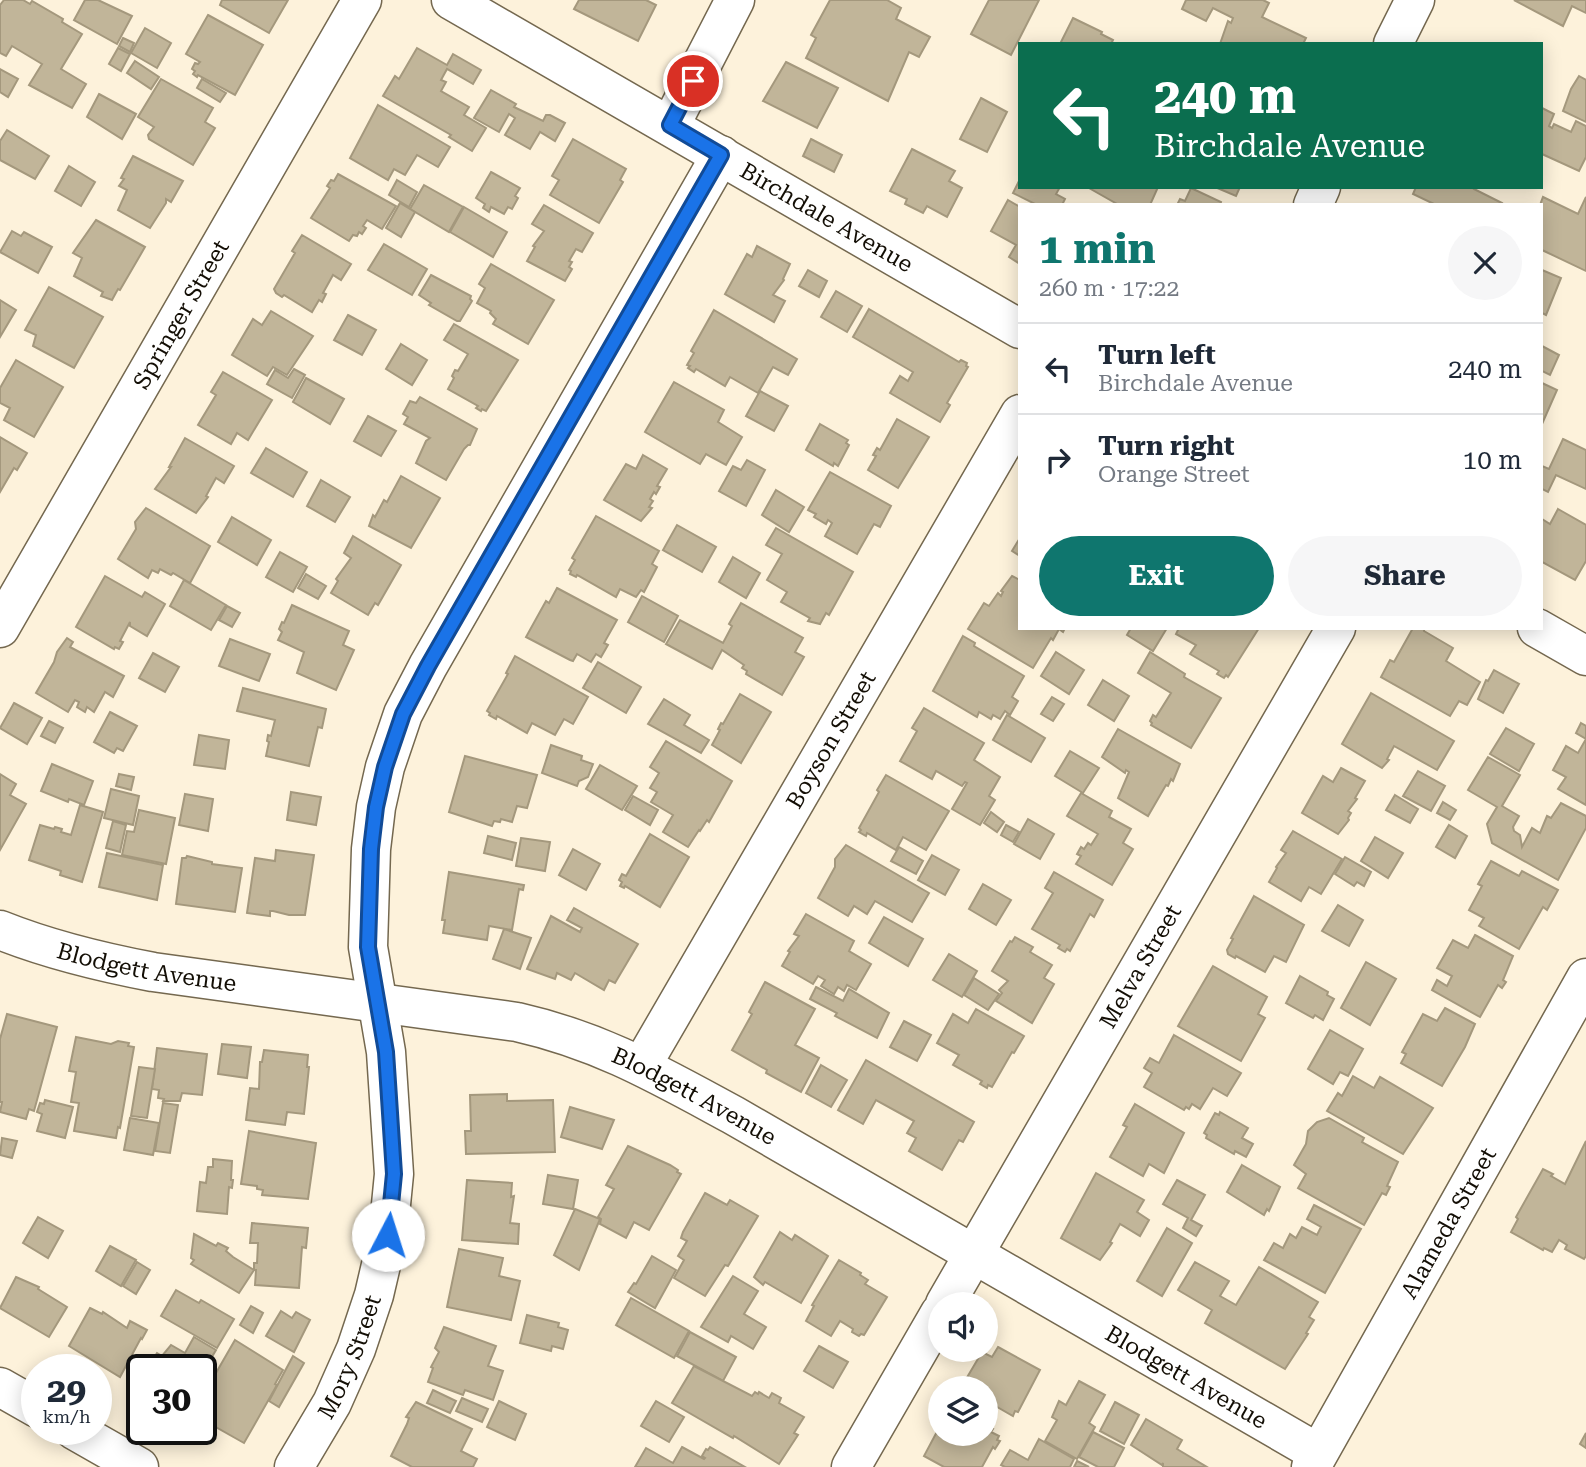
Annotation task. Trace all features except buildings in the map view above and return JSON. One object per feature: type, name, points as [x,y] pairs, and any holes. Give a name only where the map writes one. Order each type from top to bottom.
[{"type":"street","name":"Springer Street","points":[[0,628],[362,0]]},
{"type":"street","name":"Birchdale Avenue","points":[[451,0],[1018,328]]},
{"type":"street","points":[[670,125],[735,0]]},
{"type":"street","points":[[1394,42],[1415,0]]},
{"type":"street","name":"Mory Street","points":[[295,1467],[332,1403],[356,1349],[374,1295],[388,1235],[394,1174],[386,1052],[368,947],[371,849],[379,794],[403,714],[721,155]]},
{"type":"street","name":"Boyson Street","points":[[642,1065],[1018,417]]},
{"type":"street","name":"Melva Street","points":[[952,1292],[1335,630]]},
{"type":"street","points":[[1540,630],[1586,656]]},
{"type":"street","name":"Blodgett Avenue","points":[[0,930],[63,953],[141,970],[517,1022],[559,1032],[602,1047],[642,1065],[974,1254],[1315,1460]]},
{"type":"street","name":"Alameda Street","points":[[1315,1460],[1586,978]]},
{"type":"street","points":[[851,1467],[928,1334]]},
{"type":"street","points":[[0,1387],[21,1399]]},
{"type":"street","points":[[100,1445],[139,1467]]},
{"type":"route","points":[[388,1235],[394,1174],[393,1149],[386,1052],[368,947],[371,849],[376,807],[385,767],[403,714],[428,666],[721,155],[670,125],[693,81]]}]
